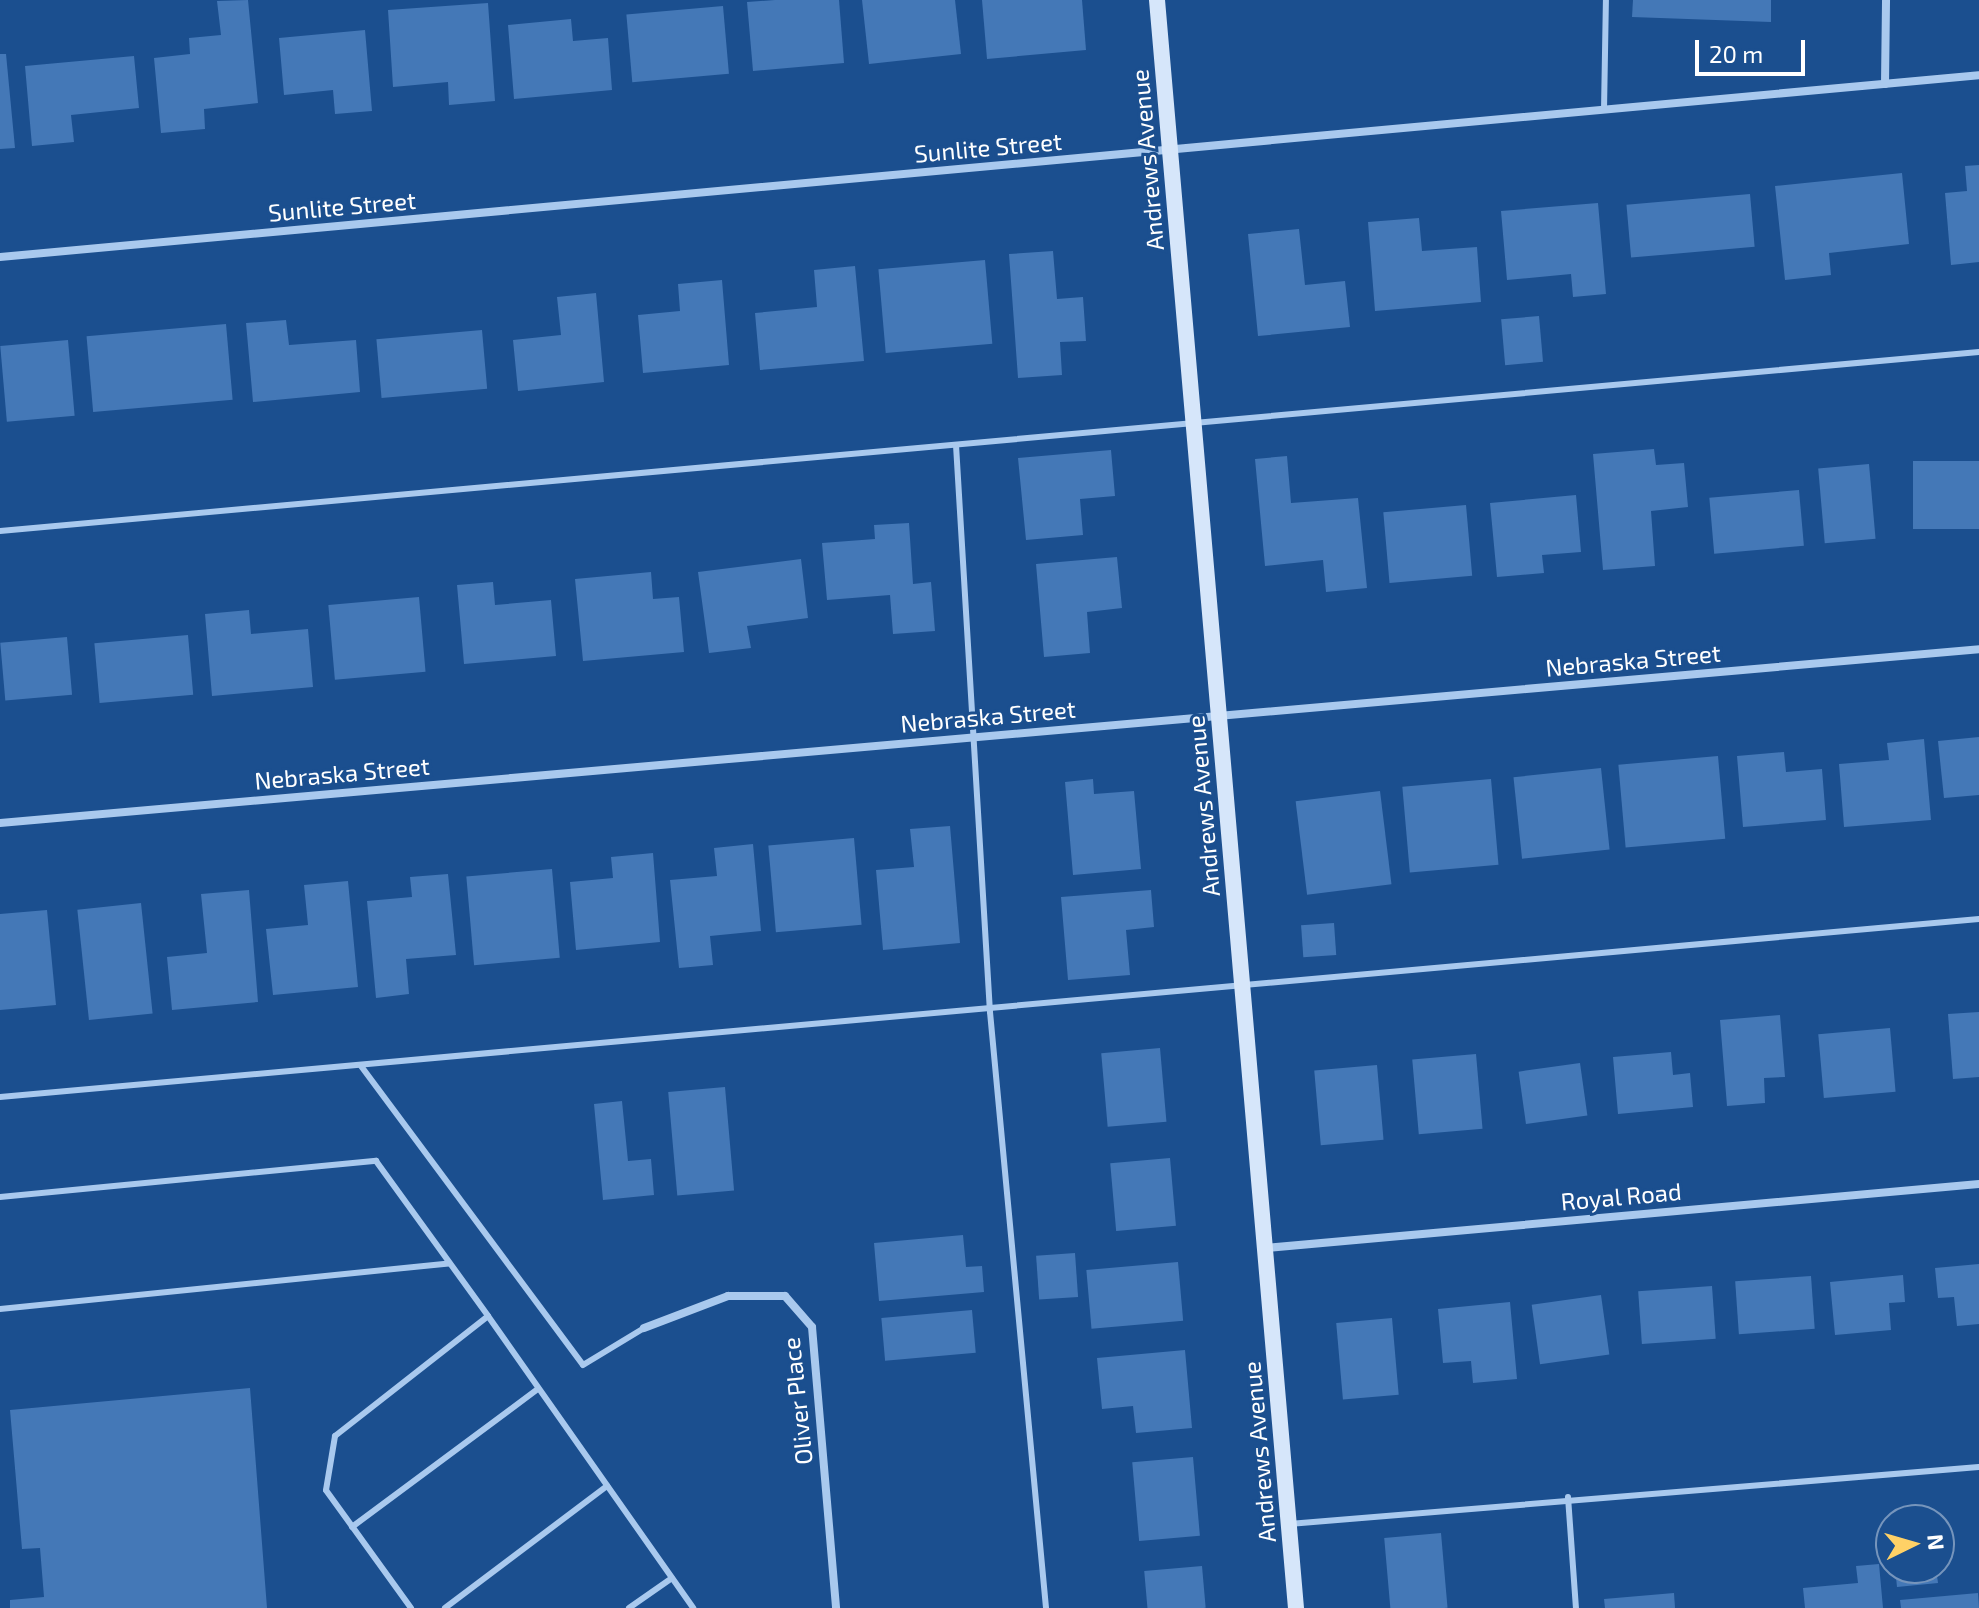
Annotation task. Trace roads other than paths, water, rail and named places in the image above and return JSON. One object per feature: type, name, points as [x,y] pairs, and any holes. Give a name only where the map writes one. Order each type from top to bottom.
[{"type":"street","name":"Andrews Avenue","points":[[1157,0],[1296,1608]]},
{"type":"street","points":[[1885,84],[1886,0]]},
{"type":"street","name":"Sunlite Street","points":[[0,257],[1979,75]]},
{"type":"street","name":"Nebraska Street","points":[[0,823],[1979,649]]},
{"type":"street","name":"Royal Road","points":[[1266,1248],[1979,1184]]},
{"type":"street","name":"Oliver Place","points":[[644,1328],[728,1296],[785,1296],[812,1327],[836,1608]]},
{"type":"lane","points":[[1604,110],[1606,0]]},
{"type":"lane","points":[[0,531],[1979,352]]},
{"type":"lane","points":[[956,445],[977,737],[990,1012],[1046,1608]]},
{"type":"lane","points":[[0,1097],[990,1012],[1243,985],[1979,919]]},
{"type":"lane","points":[[361,1066],[583,1365],[644,1328]]},
{"type":"lane","points":[[0,1197],[376,1161],[693,1608]]},
{"type":"lane","points":[[0,1309],[449,1263]]},
{"type":"lane","points":[[411,1608],[326,1490],[335,1436],[488,1316]]},
{"type":"lane","points":[[352,1527],[538,1389]]},
{"type":"lane","points":[[1289,1524],[1568,1497],[1979,1467]]},
{"type":"lane","points":[[445,1608],[607,1486]]},
{"type":"lane","points":[[1568,1497],[1576,1608]]},
{"type":"lane","points":[[629,1608],[672,1578]]}]
